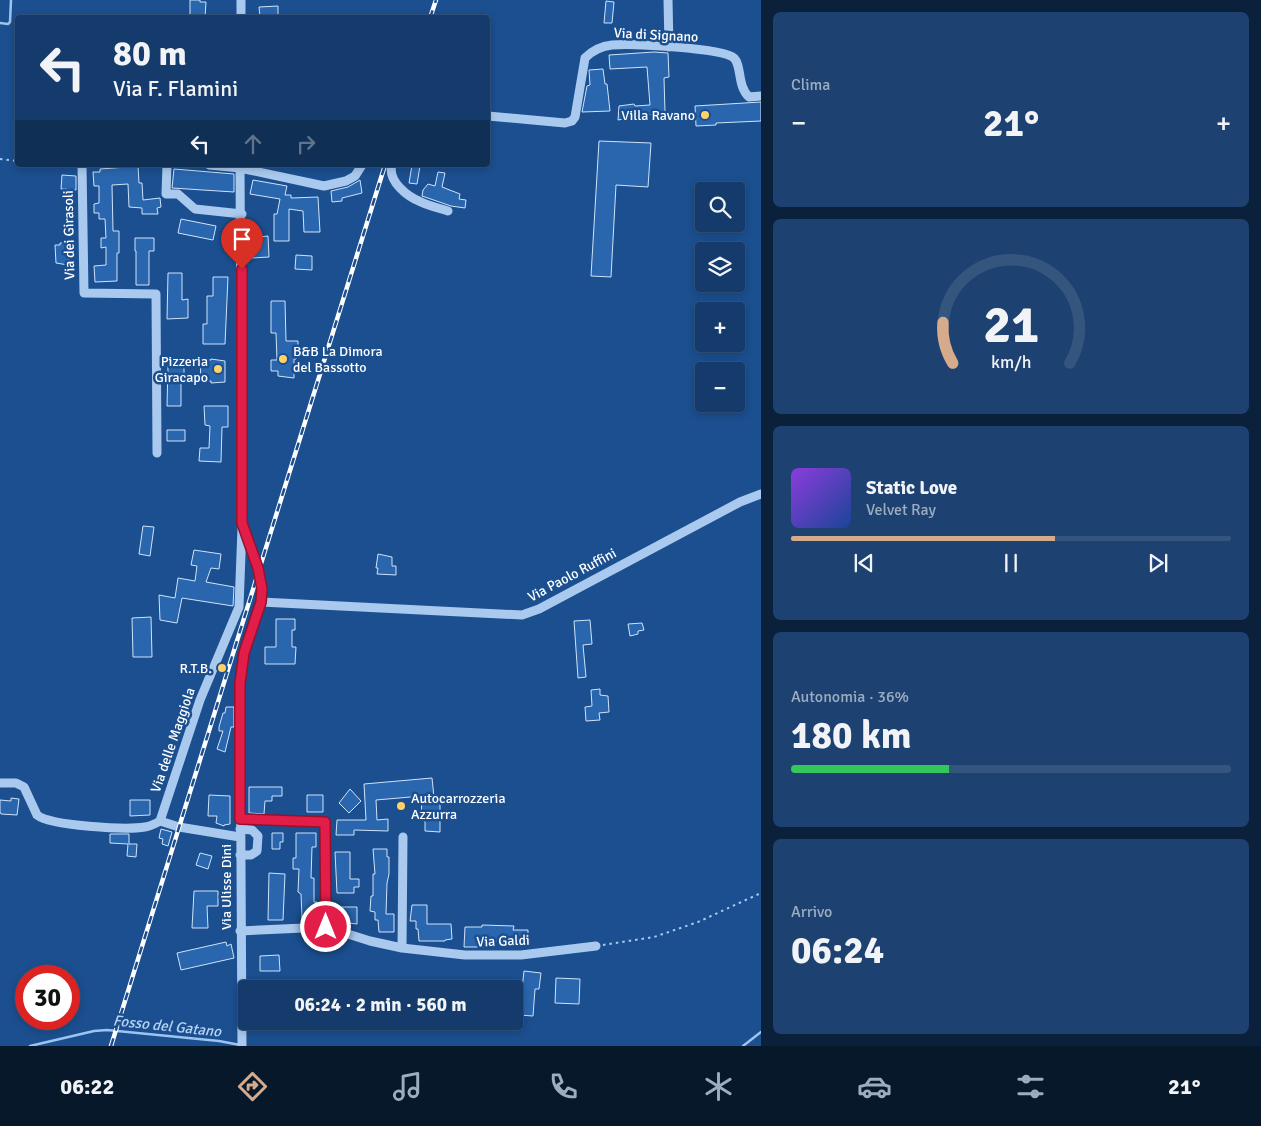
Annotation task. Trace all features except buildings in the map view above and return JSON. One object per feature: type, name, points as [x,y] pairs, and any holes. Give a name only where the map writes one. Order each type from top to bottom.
[{"type":"street","points":[[241,0],[241,15]]},
{"type":"street","points":[[668,0],[669,47]]},
{"type":"street","name":"Via di Signano","points":[[490,116],[569,123],[574,120],[585,58],[590,53],[612,45],[669,47],[718,52],[733,58],[736,62],[744,93],[748,97],[761,96]]},
{"type":"street","name":"Via dei Girasoli","points":[[82,167],[84,293],[156,294],[156,454]]},
{"type":"street","points":[[167,167],[166,194],[178,194],[195,209],[242,214]]},
{"type":"street","points":[[240,167],[324,186],[342,183],[351,179],[361,167]]},
{"type":"street","name":"Via Ulisse Dini","points":[[240,167],[242,214],[242,523],[261,578],[261,602],[247,638],[240,683],[242,1042]]},
{"type":"street","points":[[392,167],[390,174],[395,182],[407,192],[420,202],[448,211]]},
{"type":"street","name":"Via Paolo Ruffini","points":[[261,602],[522,615],[539,609],[740,502],[761,494]]},
{"type":"street","name":"Via delle Maggiola","points":[[160,821],[200,700],[239,607],[242,523]]},
{"type":"street","points":[[0,782],[16,783],[24,787],[37,815],[47,820],[108,827],[143,827],[160,821],[179,827],[240,833],[252,830],[258,836],[257,851],[251,855],[240,855]]},
{"type":"street","points":[[240,819],[325,822],[326,927]]},
{"type":"street","points":[[402,948],[403,837]]},
{"type":"street","name":"Via Galdi","points":[[240,932],[326,927],[370,941],[402,948],[464,955],[521,955],[596,946]]},
{"type":"path","points":[[0,159],[15,161]]},
{"type":"path","points":[[596,946],[654,937],[698,922],[761,893]]},
{"type":"waterway","points":[[0,23],[8,24],[10,22],[11,0]]},
{"type":"waterway","name":"Fosso del Gatano","points":[[30,1046],[94,1031],[107,1030],[219,1041],[240,1045]]},
{"type":"waterway","name":"Fosso del Gatano","points":[[743,1046],[761,1032]]},
{"type":"railway","points":[[431,15],[436,0]]},
{"type":"railway","points":[[111,1046],[384,167]]},
{"type":"place","name":"Villa Ravano","points":[[705,115]]},
{"type":"place","name":"B&B La Dimora del Bassotto","points":[[283,359]]},
{"type":"place","name":"Pizzeria Giracapo","points":[[218,369]]},
{"type":"place","name":"R.T.B.","points":[[222,668]]},
{"type":"place","name":"Autocarrozzeria Azzurra","points":[[401,806]]},
{"type":"route","points":[[242,269],[242,523],[258,568],[262,589],[261,602],[247,638],[240,683],[240,819],[325,822],[326,927]]}]
